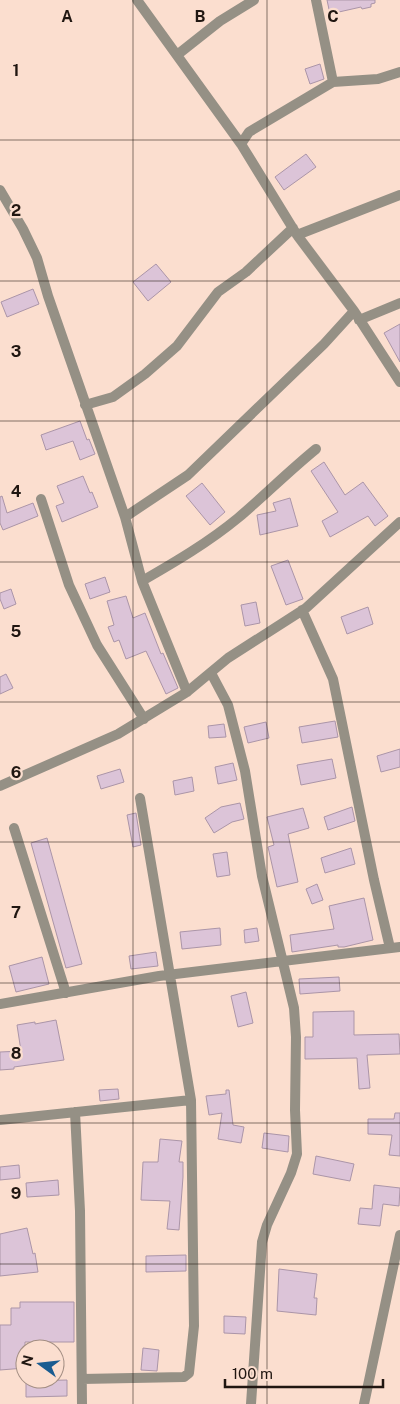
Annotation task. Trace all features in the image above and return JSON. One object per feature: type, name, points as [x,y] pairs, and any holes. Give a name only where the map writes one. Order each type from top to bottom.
[{"type":"street","points":[[137,0],[241,144],[295,232],[356,316],[400,382]]},
{"type":"street","points":[[177,55],[220,21],[254,0]]},
{"type":"street","points":[[316,0],[333,82]]},
{"type":"street","points":[[241,144],[249,132],[333,82],[378,79],[400,72]]},
{"type":"street","points":[[0,190],[23,229],[37,258],[48,296],[80,384],[85,405],[126,517],[142,581],[188,692]]},
{"type":"street","points":[[85,405],[113,397],[145,374],[177,346],[218,292],[295,232],[400,195]]},
{"type":"street","points":[[126,517],[188,475],[324,344],[356,316],[400,303]]},
{"type":"street","points":[[142,581],[184,557],[237,519],[316,449]]},
{"type":"street","points":[[41,499],[69,585],[96,645],[144,719]]},
{"type":"street","points":[[0,786],[118,734],[188,692],[228,658],[302,610],[400,522]]},
{"type":"street","points":[[0,1004],[171,974],[395,948],[374,880],[333,679],[302,610]]},
{"type":"street","points":[[211,673],[228,705],[245,771],[262,876],[294,1008],[296,1028],[295,1110],[297,1154],[292,1173],[267,1225],[262,1242],[251,1404]]},
{"type":"street","points":[[82,1379],[171,1378],[184,1377],[190,1373],[194,1326],[191,1100],[140,798]]},
{"type":"street","points":[[14,828],[66,993]]},
{"type":"street","points":[[0,1120],[191,1100]]},
{"type":"street","points":[[75,1112],[81,1220],[82,1404]]},
{"type":"street","points":[[364,1404],[400,1235]]},
{"type":"building","points":[[327,0],[375,0],[375,3],[371,4],[371,7],[362,9],[361,7],[330,14]]},
{"type":"building","points":[[320,64],[324,79],[310,84],[305,69]]},
{"type":"building","points":[[306,154],[316,167],[284,190],[275,177]]},
{"type":"building","points":[[156,264],[171,282],[148,301],[133,282]]},
{"type":"building","points":[[33,289],[39,304],[7,317],[1,302]]},
{"type":"building","points":[[400,324],[400,362],[384,333]]},
{"type":"building","points":[[80,421],[95,454],[80,460],[73,441],[46,450],[41,435]]},
{"type":"building","points":[[324,462],[345,495],[363,482],[388,516],[375,526],[368,516],[330,537],[322,521],[338,512],[311,471]]},
{"type":"building","points":[[83,476],[98,507],[62,522],[56,506],[64,503],[57,486]]},
{"type":"building","points":[[202,483],[225,512],[210,525],[186,496]]},
{"type":"building","points":[[2,496],[7,513],[33,503],[38,516],[3,530],[0,523],[0,497]]},
{"type":"building","points":[[290,498],[298,526],[260,535],[257,515],[276,511],[273,503]]},
{"type":"building","points":[[288,560],[303,599],[286,605],[271,566]]},
{"type":"building","points":[[105,577],[110,592],[90,599],[85,584]]},
{"type":"building","points":[[11,589],[16,604],[4,609],[0,593]]},
{"type":"building","points":[[126,596],[133,618],[145,613],[161,654],[163,653],[178,688],[166,694],[146,651],[126,659],[119,640],[114,642],[108,627],[114,625],[107,601]]},
{"type":"building","points":[[256,602],[260,623],[245,626],[241,605]]},
{"type":"building","points":[[368,607],[373,624],[347,634],[341,617]]},
{"type":"building","points":[[6,674],[13,688],[0,694],[0,677]]},
{"type":"building","points":[[335,721],[338,737],[302,743],[299,727]]},
{"type":"building","points":[[266,722],[269,738],[248,743],[244,727]]},
{"type":"building","points":[[224,724],[226,737],[209,738],[208,726]]},
{"type":"building","points":[[400,749],[400,767],[381,772],[377,756]]},
{"type":"building","points":[[332,759],[336,778],[301,785],[297,765]]},
{"type":"building","points":[[233,763],[237,780],[218,784],[215,767]]},
{"type":"building","points":[[120,769],[124,782],[101,789],[97,776]]},
{"type":"building","points":[[192,777],[194,791],[175,795],[173,781]]},
{"type":"building","points":[[240,803],[244,819],[232,822],[214,833],[205,818],[221,807]]},
{"type":"building","points":[[352,807],[355,821],[328,830],[324,817]]},
{"type":"building","points":[[303,808],[309,828],[288,834],[298,882],[277,887],[268,847],[274,845],[267,817]]},
{"type":"building","points":[[136,813],[141,845],[133,847],[127,815]]},
{"type":"building","points":[[47,838],[82,964],[66,968],[31,843]]},
{"type":"building","points":[[351,848],[355,864],[325,873],[321,858]]},
{"type":"building","points":[[227,852],[230,875],[217,877],[213,854]]},
{"type":"building","points":[[317,884],[323,900],[312,904],[306,889]]},
{"type":"building","points":[[364,898],[373,940],[344,947],[338,947],[338,945],[292,952],[290,935],[334,929],[329,906]]},
{"type":"building","points":[[220,928],[221,945],[182,949],[180,932]]},
{"type":"building","points":[[257,928],[259,941],[245,943],[244,930]]},
{"type":"building","points":[[156,952],[158,966],[131,969],[129,956]]},
{"type":"building","points":[[42,957],[49,984],[16,992],[9,966]]},
{"type":"building","points":[[339,977],[340,991],[300,994],[299,979]]},
{"type":"building","points":[[246,992],[253,1023],[238,1027],[231,996]]},
{"type":"building","points":[[354,1011],[354,1035],[399,1034],[400,1054],[367,1055],[370,1088],[359,1089],[357,1058],[305,1059],[305,1037],[313,1037],[313,1012]]},
{"type":"building","points":[[56,1020],[64,1060],[0,1070],[0,1052],[21,1051],[17,1025]]},
{"type":"building","points":[[118,1089],[119,1099],[100,1101],[99,1090]]},
{"type":"building","points":[[226,1090],[229,1090],[233,1125],[244,1127],[241,1143],[218,1139],[222,1113],[209,1115],[206,1096],[226,1094]]},
{"type":"building","points":[[395,1113],[400,1113],[400,1156],[389,1155],[392,1135],[368,1134],[368,1119],[394,1119]]},
{"type":"building","points":[[264,1133],[289,1136],[288,1152],[262,1148]]},
{"type":"building","points":[[160,1139],[182,1141],[179,1162],[183,1162],[183,1177],[179,1230],[167,1229],[170,1201],[141,1200],[143,1162],[158,1162]]},
{"type":"building","points":[[316,1156],[354,1164],[350,1181],[313,1174]]},
{"type":"building","points":[[19,1165],[20,1178],[0,1180],[0,1167]]},
{"type":"building","points":[[58,1180],[59,1195],[27,1197],[26,1183]]},
{"type":"building","points":[[374,1185],[400,1188],[399,1206],[383,1204],[380,1226],[358,1224],[360,1208],[372,1209]]},
{"type":"building","points":[[27,1228],[33,1254],[35,1253],[38,1272],[0,1276],[0,1234]]},
{"type":"building","points":[[186,1255],[186,1271],[146,1272],[146,1256]]},
{"type":"building","points":[[279,1269],[317,1274],[314,1298],[317,1298],[316,1315],[277,1311]]},
{"type":"building","points":[[20,1302],[74,1302],[74,1342],[65,1342],[65,1339],[15,1339],[15,1369],[0,1370],[0,1325],[11,1325],[11,1308],[20,1308]]},
{"type":"building","points":[[224,1316],[246,1317],[245,1334],[224,1333]]},
{"type":"building","points":[[143,1348],[159,1350],[157,1371],[141,1370]]},
{"type":"building","points":[[65,1380],[67,1380],[67,1396],[26,1397],[26,1389],[65,1389]]}]
